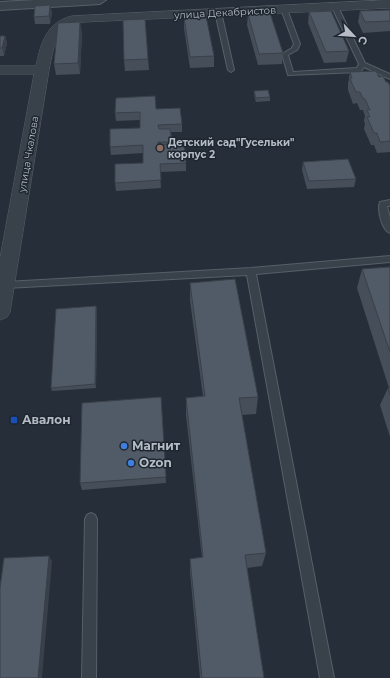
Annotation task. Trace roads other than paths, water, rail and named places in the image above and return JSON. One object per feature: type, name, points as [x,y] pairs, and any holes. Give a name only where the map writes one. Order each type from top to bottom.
[{"type":"street","points":[[0,6],[100,0]]},
{"type":"street","points":[[303,8],[314,0]]},
{"type":"street","points":[[82,1],[84,18]]},
{"type":"street","name":"улица Декабристов","points":[[84,18],[390,4]]},
{"type":"street","name":"улица Чкалова","points":[[0,312],[6,285],[42,70],[49,39],[56,28],[66,21],[84,18]]},
{"type":"street","points":[[0,70],[42,70]]},
{"type":"lane","points":[[335,7],[361,67]]},
{"type":"lane","points":[[284,9],[297,44],[295,49],[284,54],[290,74],[361,67],[374,70],[390,77]]},
{"type":"lane","points":[[218,12],[231,70]]},
{"type":"lane","points":[[390,203],[383,204],[382,211],[390,230]]},
{"type":"lane","points":[[6,285],[251,271],[390,259]]},
{"type":"lane","points":[[251,271],[327,678]]},
{"type":"lane","points":[[89,678],[91,519]]},
{"type":"place","name":"Детский сад\"Гусельки\" корпус 2","points":[[160,148]]},
{"type":"place","name":"Авалон","points":[[14,420]]},
{"type":"place","name":"Магнит","points":[[124,446]]},
{"type":"place","name":"Ozon","points":[[131,463]]}]
